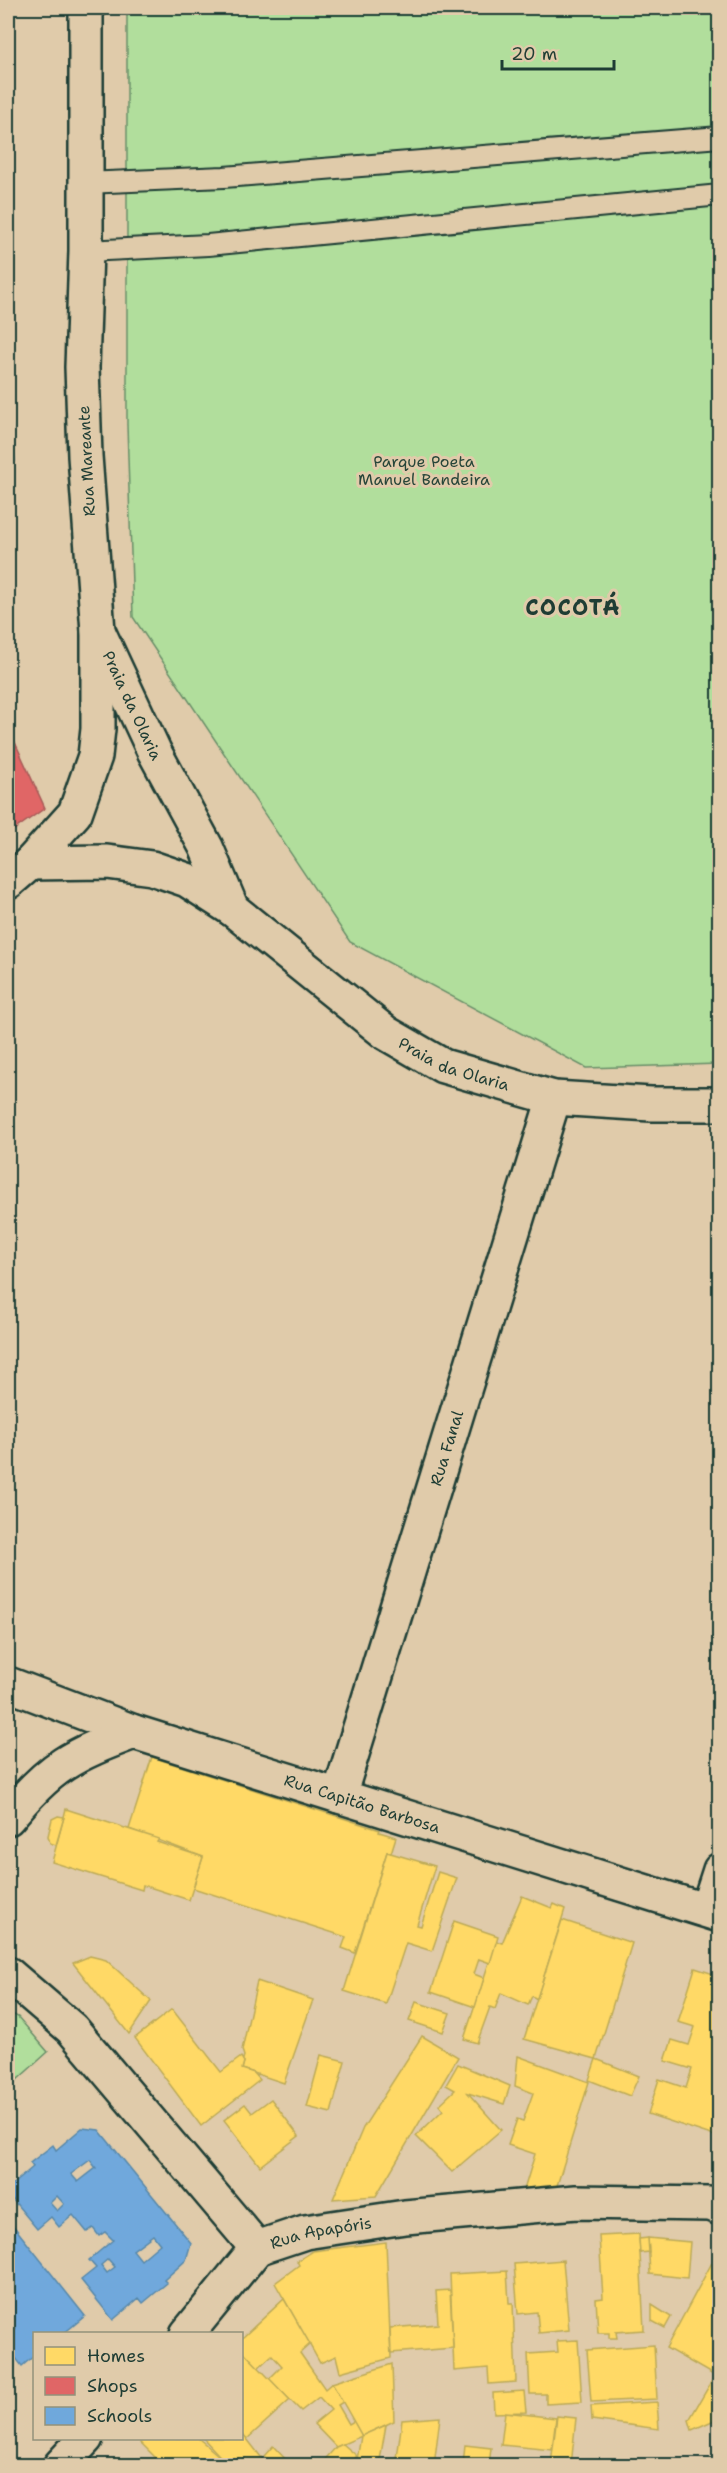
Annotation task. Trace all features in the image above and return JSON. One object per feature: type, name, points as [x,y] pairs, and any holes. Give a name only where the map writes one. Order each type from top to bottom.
[{"type":"street","name":"Rua Mareante","points":[[19,873],[75,813],[89,777],[98,729],[98,631],[85,456],[82,367],[86,251],[86,8]]},
{"type":"street","name":"Praia da Olaria","points":[[98,631],[154,751],[206,847],[232,909]]},
{"type":"street","name":"Praia da Olaria","points":[[19,873],[107,862],[152,868],[187,880],[232,909],[386,1033],[443,1066],[554,1098],[651,1104],[720,1104]]},
{"type":"street","name":"Rua Fanal","points":[[339,1796],[554,1098]]},
{"type":"street","name":"Rua Capitão Barbosa","points":[[8,1684],[134,1732],[713,1912]]},
{"type":"street","points":[[8,1818],[34,1785],[60,1764],[92,1748],[134,1732]]},
{"type":"street","points":[[713,1912],[720,1870]]},
{"type":"street","name":"Rua Apapóris","points":[[8,1974],[72,2029],[257,2248],[305,2232],[416,2216],[576,2202],[709,2204],[720,2208]]},
{"type":"street","points":[[189,2332],[257,2248]]},
{"type":"street","points":[[60,2466],[85,2440]]},
{"type":"lane","points":[[85,183],[224,177],[720,137]]},
{"type":"lane","points":[[86,251],[208,245],[720,195]]},
{"type":"green space","name":"Parque Poeta Manuel Bandeira","points":[[127,8],[719,8],[719,1064],[586,1068],[350,942],[133,617],[127,425]]},
{"type":"green space","points":[[8,2012],[18,2017],[48,2052],[8,2088]]},
{"type":"building: Homes","points":[[152,1757],[396,1837],[391,1853],[387,1852],[355,1953],[342,1948],[346,1937],[193,1888],[203,1857],[129,1829]]},
{"type":"building: Homes","points":[[66,1809],[159,1839],[157,1842],[203,1857],[189,1900],[143,1885],[142,1890],[52,1862]]},
{"type":"building: Homes","points":[[58,1816],[64,1817],[56,1845],[50,1843],[48,1836],[52,1819]]},
{"type":"building: Homes","points":[[387,1852],[435,1866],[417,1925],[421,1926],[438,1872],[457,1878],[432,1951],[406,1943],[386,2004],[344,1991]]},
{"type":"building: Homes","points":[[522,1896],[552,1908],[554,1904],[565,1909],[537,1999],[532,1996],[528,2005],[501,1993],[495,2009],[490,2007],[477,2043],[464,2039],[496,1941],[502,1943]]},
{"type":"building: Homes","points":[[562,1920],[632,1943],[596,2059],[524,2039]]},
{"type":"building: Homes","points":[[454,1921],[498,1936],[490,1963],[479,1959],[474,1974],[484,1978],[475,2007],[431,1992]]},
{"type":"building: Homes","points":[[90,1956],[106,1960],[151,2001],[129,2034],[73,1963]]},
{"type":"building: Homes","points":[[695,1968],[720,1976],[720,2138],[648,2114],[659,2079],[686,2088],[692,2069],[665,2061],[672,2040],[689,2045],[695,2027],[678,2022]]},
{"type":"building: Homes","points":[[257,1981],[313,2000],[284,2083],[242,2069],[244,2056],[242,2050]]},
{"type":"building: Homes","points":[[416,2002],[450,2013],[443,2032],[409,2021]]},
{"type":"building: Homes","points":[[172,2009],[221,2072],[241,2057],[244,2062],[242,2069],[254,2073],[260,2080],[201,2126],[135,2038]]},
{"type":"building: Homes","points":[[422,2036],[458,2057],[376,2196],[333,2199],[363,2128]]},
{"type":"building: Homes","points":[[321,2055],[345,2061],[331,2113],[307,2107]]},
{"type":"building: Homes","points":[[518,2056],[589,2082],[556,2189],[524,2190],[535,2154],[508,2145],[517,2119],[523,2121],[533,2093],[515,2086]]},
{"type":"building: Homes","points":[[596,2059],[639,2076],[630,2096],[589,2080]]},
{"type":"building: Homes","points":[[458,2064],[510,2086],[504,2104],[468,2093],[501,2130],[452,2172],[416,2136],[443,2110],[439,2105],[455,2090],[446,2085]]},
{"type":"building: Homes","points":[[271,2099],[299,2136],[260,2166],[224,2120],[245,2104],[252,2113]]},
{"type":"building: Homes","points":[[639,2234],[644,2330],[616,2332],[617,2338],[609,2338],[609,2333],[598,2333],[596,2299],[603,2298],[599,2236]]},
{"type":"building: Homes","points":[[648,2238],[690,2242],[687,2278],[650,2274]]},
{"type":"building: Homes","points":[[648,2238],[649,2252],[640,2253],[639,2239]]},
{"type":"building: Homes","points":[[386,2242],[391,2358],[340,2372],[336,2356],[320,2363],[275,2283],[299,2265],[297,2261],[313,2251]]},
{"type":"building: Homes","points":[[714,2259],[720,2262],[720,2367],[715,2376],[666,2348]]},
{"type":"building: Homes","points":[[563,2260],[569,2330],[539,2333],[537,2312],[518,2314],[514,2264]]},
{"type":"building: Homes","points":[[507,2271],[509,2303],[513,2303],[516,2382],[489,2384],[488,2368],[454,2371],[450,2274]]},
{"type":"building: Homes","points":[[450,2290],[453,2348],[391,2353],[390,2328],[438,2324],[436,2291]]},
{"type":"building: Homes","points":[[284,2299],[310,2344],[300,2353],[325,2389],[332,2383],[343,2402],[338,2405],[349,2424],[354,2421],[362,2436],[336,2447],[314,2424],[331,2410],[319,2397],[301,2411],[269,2379],[282,2366],[272,2355],[258,2368],[243,2351],[243,2337]]},
{"type":"building: Homes","points":[[652,2305],[671,2317],[665,2328],[652,2321]]},
{"type":"building: Homes","points":[[578,2340],[582,2402],[546,2404],[546,2394],[530,2394],[528,2354],[558,2352],[557,2341]]},
{"type":"building: Homes","points":[[654,2345],[657,2399],[591,2402],[587,2350]]},
{"type":"building: Homes","points":[[243,2351],[290,2400],[247,2439],[243,2434]]},
{"type":"building: Homes","points":[[392,2364],[394,2421],[362,2436],[332,2383]]},
{"type":"building: Homes","points":[[720,2367],[720,2408],[715,2405],[719,2418],[692,2430],[689,2420]]},
{"type":"building: Homes","points":[[524,2391],[526,2412],[494,2413],[493,2393]]},
{"type":"building: Homes","points":[[657,2402],[659,2429],[592,2420],[591,2406]]},
{"type":"building: Homes","points":[[505,2412],[556,2418],[552,2450],[501,2445]]},
{"type":"building: Homes","points":[[557,2416],[576,2418],[571,2466],[551,2464]]},
{"type":"building: Homes","points":[[440,2417],[434,2466],[396,2466],[402,2420]]},
{"type":"building: Homes","points":[[386,2425],[379,2466],[356,2466],[361,2436]]},
{"type":"building: Homes","points":[[243,2434],[268,2466],[229,2466],[205,2440],[243,2440]]},
{"type":"building: Homes","points":[[143,2440],[200,2440],[226,2462],[223,2466],[164,2466],[141,2443]]},
{"type":"building: Homes","points":[[343,2444],[357,2456],[348,2466],[319,2466],[336,2447]]},
{"type":"building: Homes","points":[[465,2445],[491,2448],[489,2466],[463,2466]]},
{"type":"building: Homes","points":[[273,2446],[292,2466],[273,2466],[264,2456]]},
{"type":"building: Shops","points":[[8,727],[45,808],[8,834]]},
{"type":"building: Schools","points":[[8,421],[11,421],[15,461],[8,462]]},
{"type":"building: Schools","points":[[8,543],[14,600],[8,601]]},
{"type":"building: Schools","points":[[82,2128],[99,2130],[191,2243],[186,2260],[164,2280],[167,2283],[143,2303],[139,2298],[113,2320],[81,2280],[96,2268],[89,2260],[113,2240],[105,2232],[99,2236],[93,2228],[87,2232],[73,2215],[59,2227],[51,2217],[37,2229],[8,2194],[8,2188],[33,2167],[30,2163],[53,2145],[56,2150]],"holes":[[[90,2160],[96,2168],[78,2182],[71,2174]],[[57,2196],[64,2204],[57,2211],[50,2203]],[[153,2235],[160,2244],[141,2260],[133,2250]],[[108,2259],[115,2267],[107,2273],[101,2265]]]},
{"type":"building: Schools","points":[[8,2219],[85,2316],[65,2332],[33,2332],[33,2357],[22,2366],[8,2348],[10,2343],[8,2336],[16,2329],[12,2323],[8,2326]]},
{"type":"district","name":"COCOTÁ","points":[[573,607]]}]
